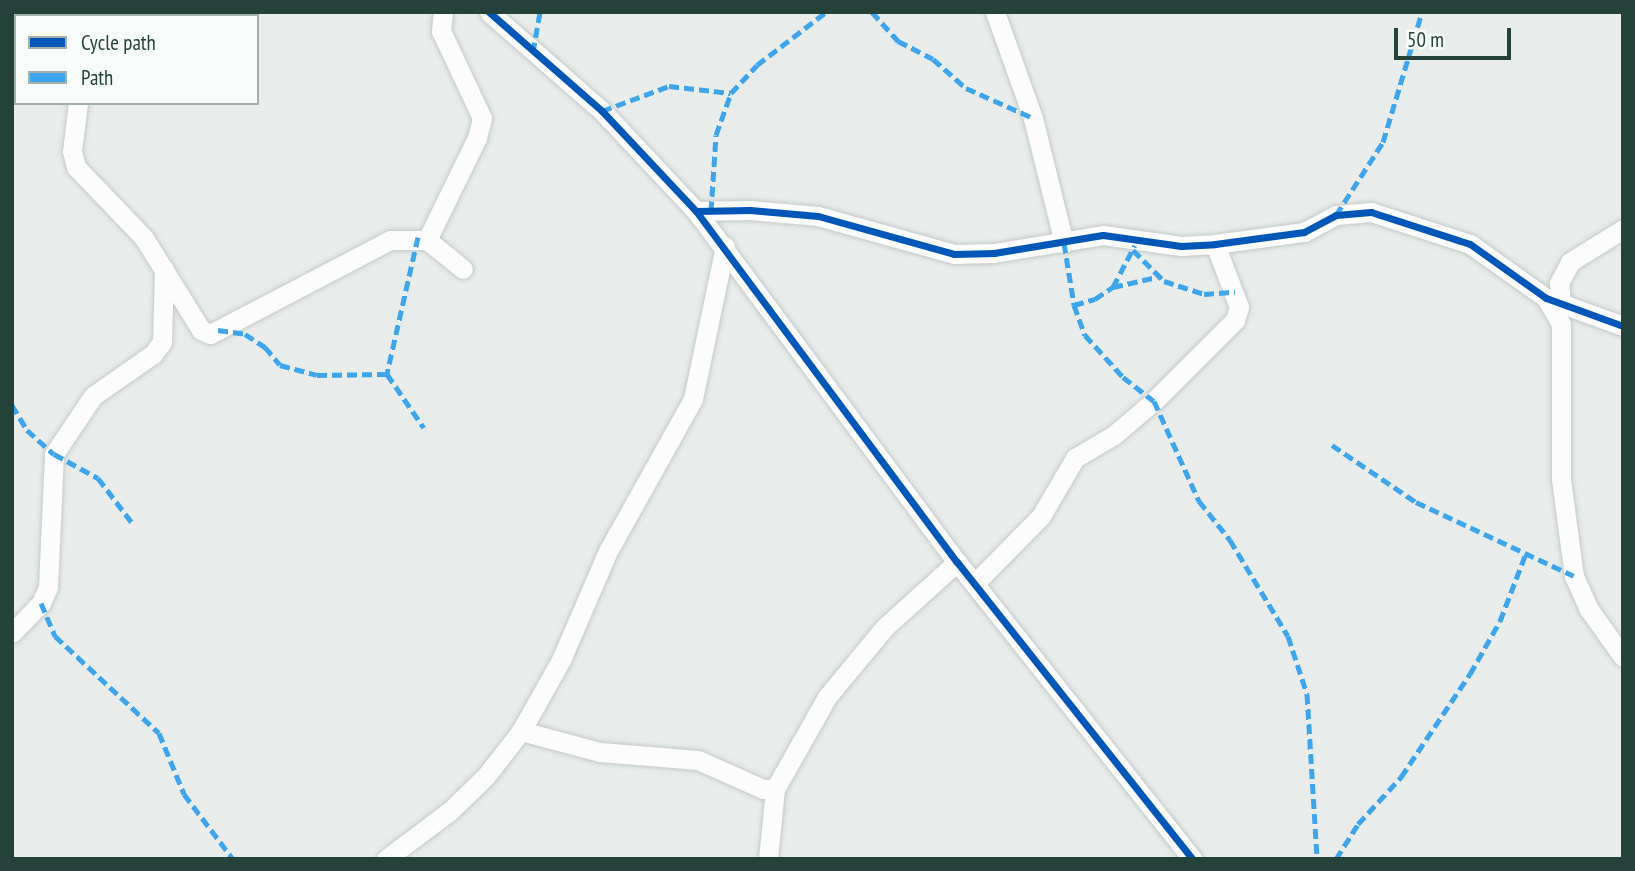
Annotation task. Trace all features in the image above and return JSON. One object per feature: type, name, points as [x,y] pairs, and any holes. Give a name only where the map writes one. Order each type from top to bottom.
[{"type":"street","points":[[427,240],[477,138],[482,118],[441,31],[443,12]]},
{"type":"street","points":[[489,12],[602,111],[696,211],[957,562],[1192,859]]},
{"type":"street","points":[[995,12],[1033,118],[1064,243]]},
{"type":"street","points":[[78,105],[72,151],[76,167],[144,239],[201,330],[210,334],[390,240],[427,240],[463,270]]},
{"type":"street","points":[[696,211],[750,210],[818,216],[954,254],[1064,243],[1103,235],[1181,246],[1215,244],[1304,232],[1336,215],[1370,212],[1470,244],[1554,301],[1623,326]]},
{"type":"street","points":[[1623,229],[1570,262],[1559,283],[1554,301],[1561,324],[1561,479],[1574,576],[1588,608],[1623,657]]},
{"type":"street","points":[[975,583],[1041,516],[1075,458],[1114,435],[1154,401],[1235,320],[1239,307],[1215,244]]},
{"type":"street","points":[[386,859],[469,795],[521,731],[561,660],[608,551],[693,399],[724,246]]},
{"type":"street","points":[[12,632],[41,603],[48,587],[54,454],[93,396],[153,354],[162,342],[164,268]]},
{"type":"street","points":[[768,859],[775,789],[827,697],[885,628],[957,562]]},
{"type":"street","points":[[521,731],[600,752],[698,760],[719,765],[763,789],[775,789]]},
{"type":"marked path","points":[[533,52],[540,12]]},
{"type":"marked path","points":[[711,211],[716,135],[731,93],[757,65],[826,12]]},
{"type":"marked path","points":[[872,12],[898,41],[933,59],[966,88],[1033,118]]},
{"type":"marked path","points":[[1336,215],[1383,142],[1422,12]]},
{"type":"marked path","points":[[602,111],[669,86],[731,93]]},
{"type":"marked path","points":[[418,237],[387,374],[424,428]]},
{"type":"marked path","points":[[1064,243],[1074,305],[1085,335],[1123,377],[1154,401],[1199,501],[1230,540],[1288,636],[1307,694],[1317,859]]},
{"type":"marked path","points":[[1074,305],[1095,299],[1113,287],[1135,245]]},
{"type":"marked path","points":[[1133,250],[1164,281],[1204,294],[1235,292]]},
{"type":"marked path","points":[[1113,287],[1157,277]]},
{"type":"marked path","points":[[218,330],[245,334],[265,347],[280,365],[317,375],[387,374]]},
{"type":"marked path","points":[[12,405],[27,430],[54,454],[98,478],[133,524]]},
{"type":"marked path","points":[[1332,445],[1416,502],[1574,576]]},
{"type":"marked path","points":[[1336,859],[1358,824],[1401,777],[1470,674],[1500,621],[1525,556]]},
{"type":"marked path","points":[[41,603],[55,636],[159,733],[184,794],[233,859]]},
{"type":"cycle path","points":[[489,12],[602,111],[696,211],[957,562],[1192,859]]},
{"type":"cycle path","points":[[696,211],[750,210],[818,216],[954,254],[994,253],[1103,235],[1181,246],[1215,244],[1304,232],[1336,215],[1371,212],[1470,244],[1546,298],[1623,326]]}]
